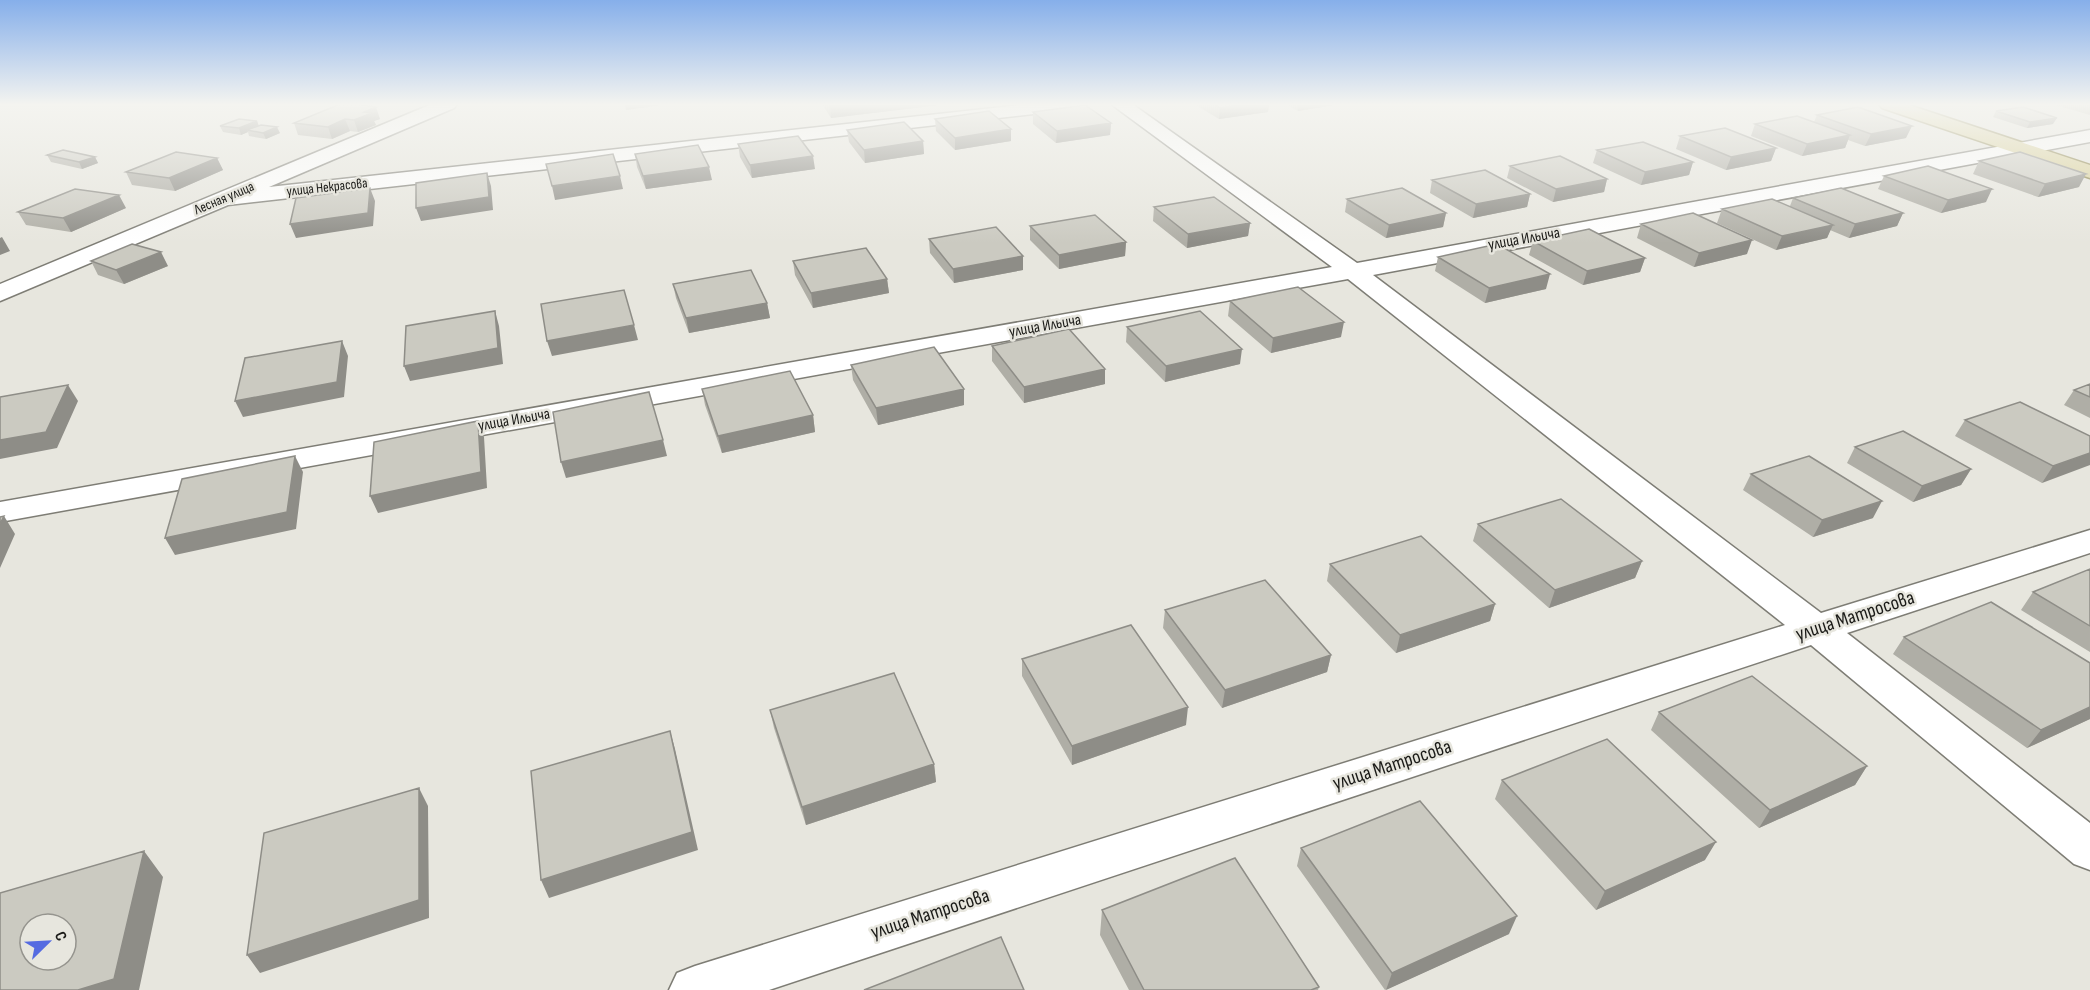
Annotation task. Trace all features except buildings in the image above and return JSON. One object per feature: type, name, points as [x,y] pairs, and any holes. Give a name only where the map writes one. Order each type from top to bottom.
[{"type":"main road","points":[[2026,150],[2090,172]]},
{"type":"street","name":"Лесная улица","points":[[0,292],[338,150]]},
{"type":"street","name":"улица Некрасова","points":[[220,200],[665,150]]},
{"type":"street","points":[[1184,150],[1353,271],[1815,628],[2090,850]]},
{"type":"street","name":"улица Ильича","points":[[0,512],[1353,271],[2008,150]]},
{"type":"street","name":"улица Матросова","points":[[695,990],[2090,541]]}]
